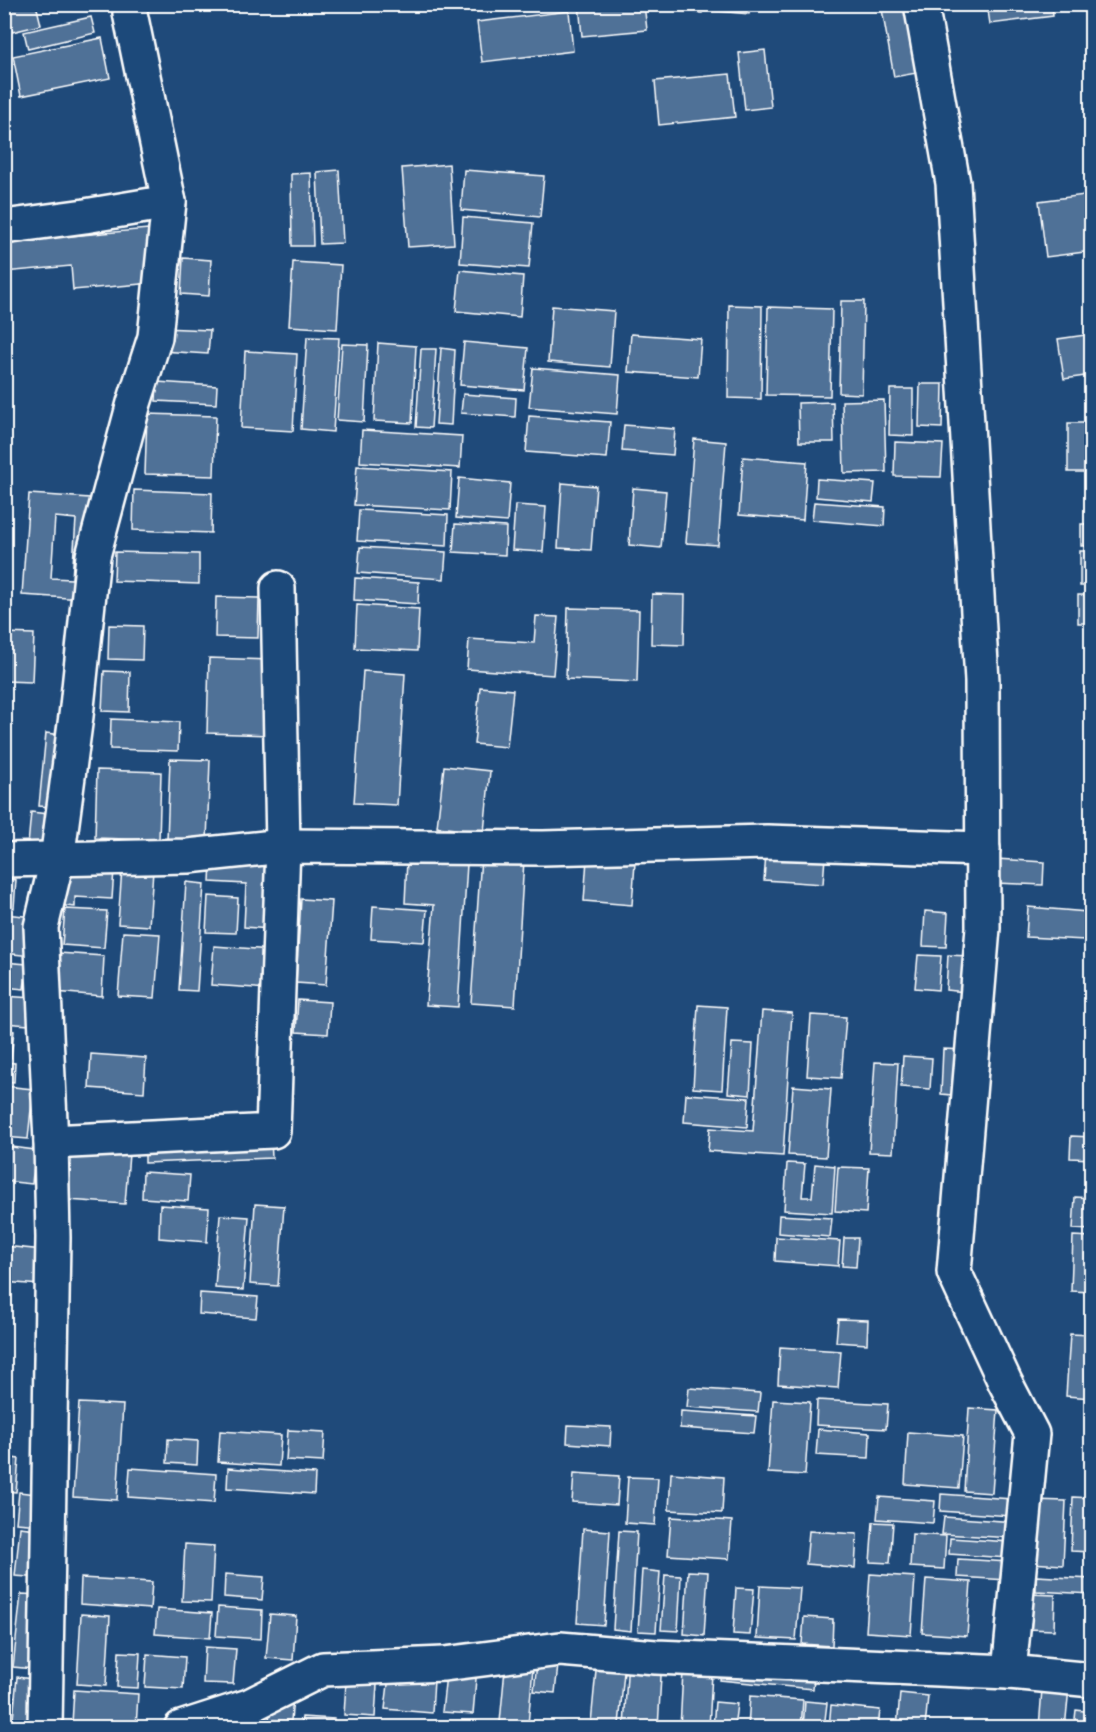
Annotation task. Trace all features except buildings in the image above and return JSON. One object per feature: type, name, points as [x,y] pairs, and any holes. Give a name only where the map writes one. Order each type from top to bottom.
[{"type":"street","points":[[45,1728],[52,1238],[51,1142],[41,927],[57,860],[76,716],[93,556],[134,403],[155,337],[169,202],[130,13],[131,4]]},
{"type":"street","points":[[921,4],[953,183],[982,681],[983,928],[954,1272],[1032,1434],[1009,1672]]},
{"type":"street","points":[[4,227],[169,202]]},
{"type":"street","points":[[51,1142],[273,1131],[283,846],[278,588]]},
{"type":"street","points":[[4,860],[188,856],[283,846],[543,848],[767,842],[983,849]]},
{"type":"street","points":[[181,1728],[249,1706],[323,1669],[444,1664],[560,1649],[656,1657],[1009,1672],[1092,1680]]}]
